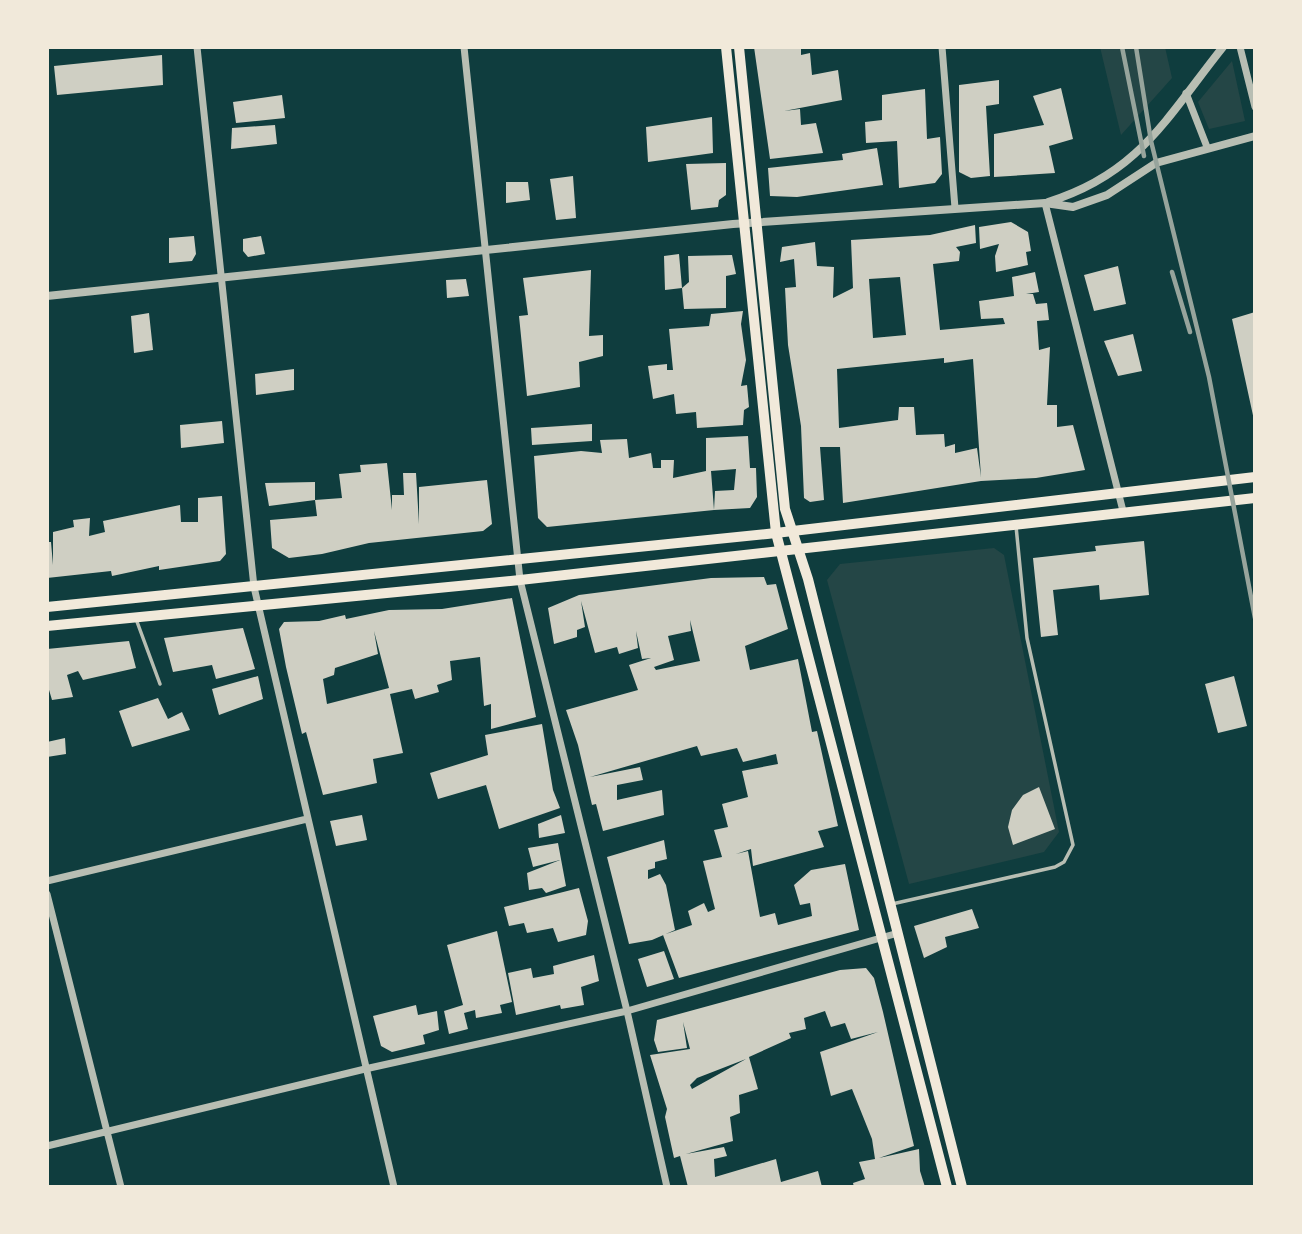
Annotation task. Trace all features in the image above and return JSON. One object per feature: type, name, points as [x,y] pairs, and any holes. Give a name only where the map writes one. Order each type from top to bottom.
[{"type":"main road","points":[[726,47],[776,533],[947,1187]]},
{"type":"main road","points":[[739,47],[785,509],[799,548],[962,1187]]},
{"type":"main road","points":[[47,607],[518,561],[1119,495],[1255,477]]},
{"type":"main road","points":[[47,626],[520,580],[1255,498]]},
{"type":"street","points":[[198,47],[254,587],[394,1187]]},
{"type":"street","points":[[464,47],[520,580],[627,1011],[667,1187]]},
{"type":"street","points":[[942,47],[955,208]]},
{"type":"street","points":[[1045,203],[1072,194],[1107,176],[1142,149],[1223,47]]},
{"type":"street","points":[[1240,47],[1255,107]]},
{"type":"street","points":[[1186,93],[1207,147]]},
{"type":"street","points":[[47,296],[744,223],[1045,203],[1073,207],[1107,195],[1156,163],[1255,136]]},
{"type":"street","points":[[1045,203],[1123,511]]},
{"type":"street","points":[[47,881],[307,819]]},
{"type":"street","points":[[47,894],[121,1187]]},
{"type":"street","points":[[47,1146],[106,1129],[627,1011],[898,933]]},
{"type":"lane","points":[[890,905],[1055,867],[1064,862],[1073,845],[1072,830],[1027,638],[1016,523]]},
{"type":"lane","points":[[135,617],[160,684]]},
{"type":"shaded area","points":[[1100,47],[1165,47],[1172,78],[1121,135]]},
{"type":"shaded area","points":[[1232,61],[1245,121],[1209,129],[1198,102]]},
{"type":"shaded area","points":[[994,548],[1004,555],[1059,832],[1044,852],[909,884],[827,580],[840,564]]},
{"type":"building","points":[[754,47],[801,47],[801,55],[810,53],[812,75],[838,70],[842,100],[784,111],[800,109],[801,125],[816,123],[823,153],[770,159]]},
{"type":"building","points":[[162,55],[163,85],[57,95],[54,66]]},
{"type":"building","points":[[999,80],[999,104],[986,106],[990,176],[971,178],[959,172],[959,85]]},
{"type":"building","points":[[1061,88],[1073,139],[1049,146],[1055,173],[994,177],[994,134],[1044,125],[1033,96]]},
{"type":"building","points":[[925,89],[927,139],[940,137],[942,174],[935,183],[899,188],[897,141],[866,143],[865,122],[882,120],[882,95]]},
{"type":"building","points":[[282,95],[285,118],[236,123],[233,102]]},
{"type":"building","points":[[712,117],[713,153],[648,162],[646,127]]},
{"type":"building","points":[[275,125],[277,144],[231,149],[232,128]]},
{"type":"building","points":[[877,148],[883,185],[797,197],[770,196],[768,168],[843,160],[842,154]]},
{"type":"building","points":[[726,163],[726,195],[719,200],[718,207],[691,210],[686,164]]},
{"type":"building","points":[[573,176],[576,218],[556,220],[550,179]]},
{"type":"building","points":[[506,182],[528,182],[530,200],[506,203]]},
{"type":"building","points":[[1011,222],[1028,232],[1031,251],[1026,252],[1028,265],[996,272],[995,256],[999,244],[980,249],[979,227]]},
{"type":"building","points":[[975,225],[976,243],[956,247],[960,252],[959,261],[933,264],[940,330],[1005,324],[1003,318],[981,319],[979,301],[1014,296],[1012,277],[1035,272],[1039,292],[1026,294],[1033,294],[1036,304],[1047,303],[1049,320],[1037,321],[1039,350],[1050,347],[1047,405],[1057,405],[1057,427],[1073,425],[1085,470],[1036,478],[981,481],[843,503],[840,447],[820,447],[824,500],[810,502],[804,498],[801,426],[788,345],[785,288],[796,287],[794,259],[780,262],[782,247],[815,242],[817,266],[834,267],[833,298],[853,288],[851,240],[930,235]],"holes":[[[900,277],[906,335],[873,338],[869,279]],[[944,358],[944,363],[973,359],[981,477],[977,448],[955,453],[955,444],[945,447],[944,434],[916,435],[914,407],[899,407],[898,420],[839,428],[837,369]]]},
{"type":"building","points":[[194,236],[196,254],[192,261],[169,263],[169,238]]},
{"type":"building","points":[[261,236],[265,254],[248,257],[243,251],[243,239]]},
{"type":"building","points":[[679,254],[682,288],[665,290],[664,256]]},
{"type":"building","points":[[732,255],[736,274],[726,276],[726,308],[684,309],[682,288],[689,282],[688,256]]},
{"type":"building","points":[[1118,266],[1126,304],[1094,311],[1084,275]]},
{"type":"building","points":[[591,270],[589,336],[603,335],[603,356],[579,362],[580,387],[527,396],[519,316],[528,315],[523,278]]},
{"type":"building","points":[[466,279],[469,296],[447,298],[446,280]]},
{"type":"building","points":[[743,311],[741,324],[746,360],[741,386],[747,385],[749,407],[744,410],[743,425],[697,428],[696,412],[676,414],[674,394],[653,399],[648,366],[667,364],[667,370],[673,370],[669,329],[709,326],[711,314]]},
{"type":"building","points":[[1255,312],[1255,420],[1254,420],[1232,319]]},
{"type":"building","points":[[149,313],[153,350],[134,353],[131,316]]},
{"type":"building","points":[[1133,334],[1142,371],[1118,376],[1104,341]]},
{"type":"building","points":[[294,369],[294,390],[256,395],[255,374]]},
{"type":"building","points":[[222,421],[224,443],[181,448],[180,425]]},
{"type":"building","points":[[592,424],[592,441],[532,445],[531,428]]},
{"type":"building","points":[[748,436],[750,468],[756,468],[757,497],[750,508],[547,527],[538,518],[534,456],[581,451],[602,453],[600,440],[627,439],[629,458],[651,453],[653,468],[661,468],[661,460],[674,460],[673,478],[706,471],[706,438]],"holes":[[[736,469],[734,490],[715,491],[714,510],[711,471]]]},
{"type":"building","points":[[387,463],[392,510],[392,495],[404,495],[403,473],[416,473],[419,524],[419,487],[487,480],[492,524],[483,531],[369,543],[322,554],[289,558],[272,548],[270,520],[317,516],[315,500],[342,498],[339,474],[361,472],[360,465]]},
{"type":"building","points":[[315,482],[315,500],[269,506],[265,483]]},
{"type":"building","points":[[222,496],[226,554],[220,561],[159,570],[159,566],[112,576],[111,571],[47,578],[47,542],[51,542],[53,565],[53,532],[74,527],[73,520],[90,518],[89,536],[105,532],[103,521],[180,505],[181,522],[198,522],[198,498]]},
{"type":"building","points":[[1144,541],[1149,595],[1100,600],[1099,585],[1053,590],[1058,635],[1041,637],[1033,558],[1096,551],[1095,546]]},
{"type":"building","points":[[764,577],[767,585],[776,584],[788,629],[745,646],[750,670],[798,659],[812,732],[817,731],[838,826],[818,831],[824,847],[753,866],[751,849],[736,854],[748,851],[760,917],[775,913],[778,925],[812,916],[810,903],[800,905],[794,885],[811,870],[845,864],[859,930],[679,978],[663,935],[692,925],[688,911],[704,903],[708,912],[715,909],[703,861],[722,857],[714,830],[728,827],[722,804],[748,797],[742,771],[778,764],[776,754],[743,762],[737,748],[701,756],[697,746],[590,777],[640,767],[643,780],[617,785],[617,800],[662,790],[664,815],[603,831],[596,804],[592,805],[578,745],[566,710],[638,690],[629,665],[651,658],[642,659],[636,631],[638,648],[619,654],[617,647],[595,653],[581,601],[585,627],[577,630],[577,637],[554,644],[548,608],[579,595],[711,578]],"holes":[[[690,620],[700,661],[656,670],[654,667],[674,660],[668,636],[691,631]]]},
{"type":"building","points":[[512,598],[536,717],[491,729],[491,704],[484,706],[480,657],[450,661],[452,680],[437,685],[439,692],[415,699],[412,689],[390,694],[403,753],[373,759],[377,783],[323,795],[306,732],[302,734],[279,629],[284,622],[319,621],[345,615],[346,619],[389,610],[442,609]],"holes":[[[374,631],[389,688],[327,704],[323,679],[334,675],[335,668],[378,654]]]},
{"type":"building","points":[[243,628],[255,669],[216,679],[212,665],[173,672],[164,638]]},
{"type":"building","points":[[129,641],[136,668],[83,680],[78,671],[67,675],[73,697],[52,700],[47,683],[47,649]]},
{"type":"building","points":[[258,676],[263,699],[219,715],[212,689]]},
{"type":"building","points":[[1234,676],[1247,726],[1218,733],[1205,684]]},
{"type":"building","points":[[158,698],[168,719],[182,712],[190,730],[132,747],[119,711]]},
{"type":"building","points":[[542,724],[553,790],[560,808],[499,829],[486,785],[438,799],[430,773],[488,755],[485,735]]},
{"type":"building","points":[[65,738],[66,754],[47,757],[47,742]]},
{"type":"building","points":[[1039,787],[1055,829],[1013,845],[1008,827],[1012,810],[1023,795]]},
{"type":"building","points":[[362,815],[367,840],[336,846],[330,821]]},
{"type":"building","points":[[561,815],[565,833],[539,838],[538,824]]},
{"type":"building","points":[[664,840],[667,859],[655,862],[655,868],[648,870],[648,879],[660,874],[666,885],[675,930],[652,940],[629,944],[607,857]]},
{"type":"building","points":[[558,843],[566,886],[546,893],[542,888],[529,890],[527,873],[560,860],[533,867],[528,848]]},
{"type":"building","points":[[579,888],[588,921],[586,935],[558,942],[553,928],[527,933],[524,923],[509,926],[504,907]]},
{"type":"building","points":[[972,909],[979,928],[945,937],[947,947],[924,958],[914,926]]},
{"type":"building","points":[[497,931],[512,1002],[500,1005],[502,1013],[476,1018],[475,1010],[464,1013],[468,1029],[449,1034],[444,1011],[463,1005],[447,945]]},
{"type":"building","points":[[664,951],[674,979],[647,987],[638,959]]},
{"type":"building","points":[[594,955],[599,981],[581,987],[584,1005],[561,1009],[560,1005],[516,1015],[508,973],[531,968],[533,978],[554,974],[553,966]]},
{"type":"building","points":[[866,968],[874,978],[914,1146],[879,1158],[919,1149],[920,1171],[925,1187],[854,1187],[853,1183],[865,1179],[859,1162],[875,1159],[872,1139],[852,1089],[831,1096],[820,1052],[878,1032],[851,1039],[845,1023],[831,1027],[825,1011],[804,1018],[806,1029],[789,1033],[791,1038],[749,1057],[758,1089],[739,1095],[740,1113],[730,1117],[733,1141],[686,1154],[724,1147],[727,1156],[714,1159],[715,1177],[776,1159],[781,1182],[818,1171],[822,1187],[688,1187],[680,1156],[674,1158],[665,1117],[667,1109],[650,1055],[690,1049],[683,1022],[687,1048],[658,1052],[654,1040],[657,1020],[840,970]],"holes":[[[746,1059],[692,1089],[690,1085],[697,1078]]]},
{"type":"building","points":[[416,1005],[418,1015],[437,1011],[439,1030],[423,1035],[425,1044],[392,1052],[381,1046],[373,1016]]},
{"type":"railway","points":[[1122,47],[1144,156]]},
{"type":"railway","points":[[1136,47],[1151,141],[1209,377],[1255,618]]},
{"type":"railway","points":[[1172,272],[1190,332]]}]
